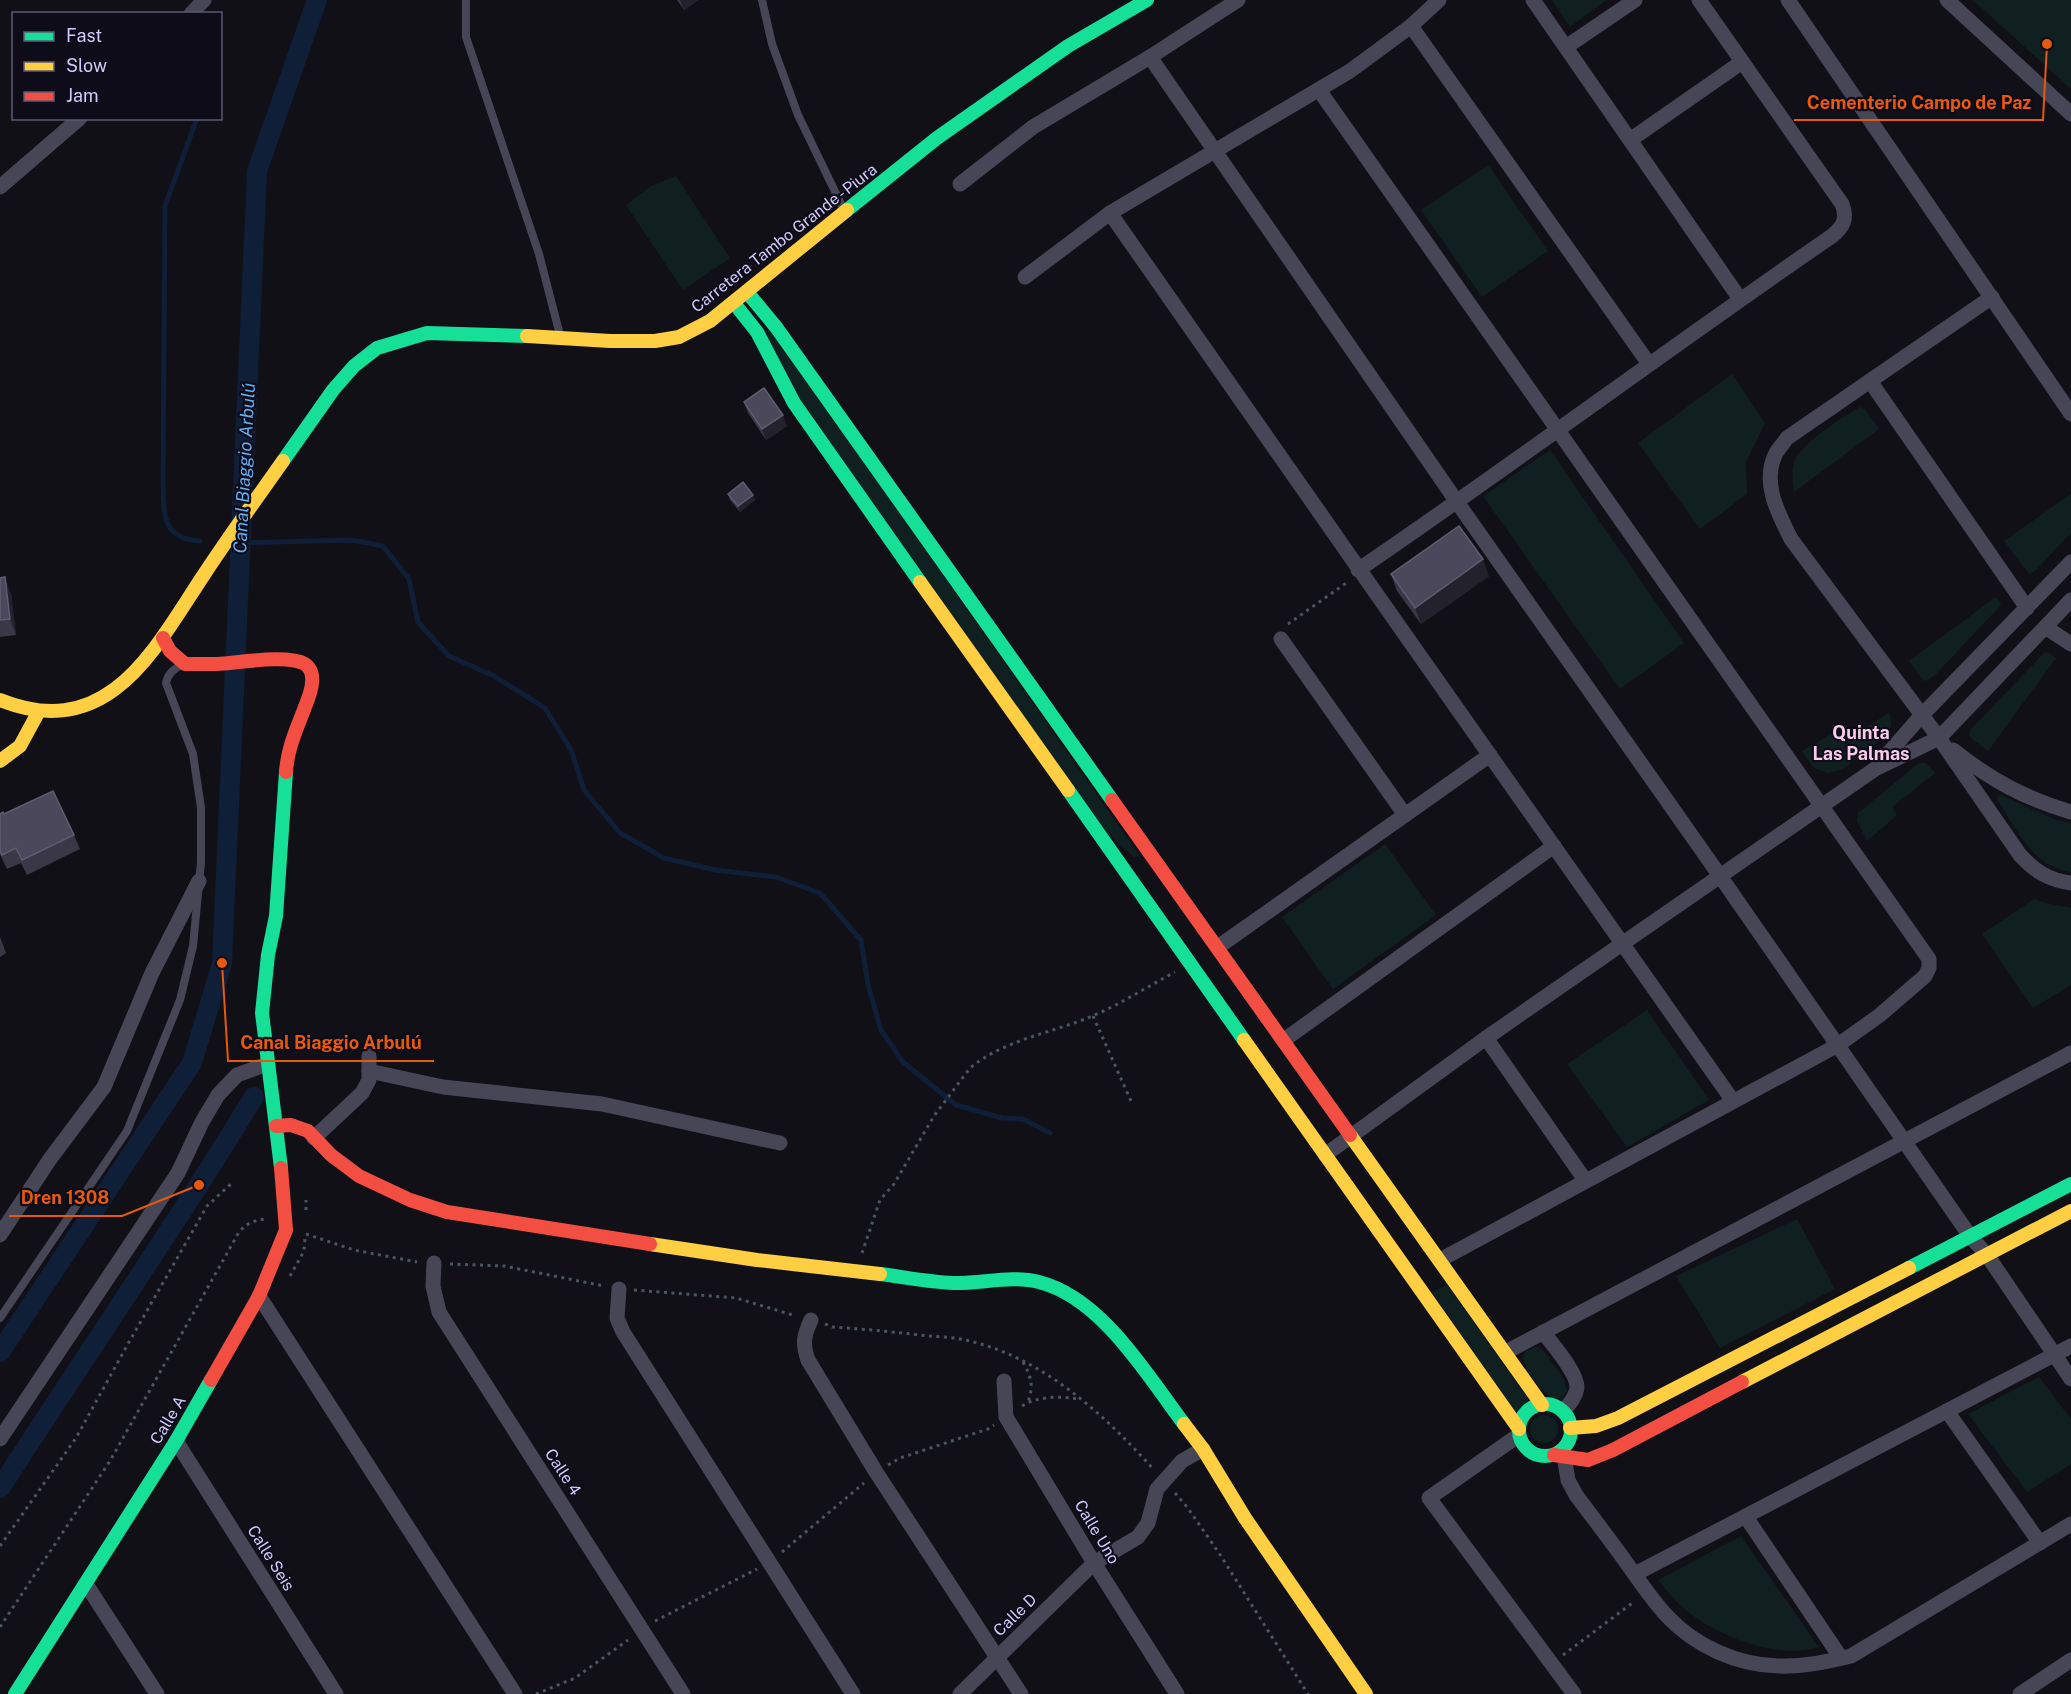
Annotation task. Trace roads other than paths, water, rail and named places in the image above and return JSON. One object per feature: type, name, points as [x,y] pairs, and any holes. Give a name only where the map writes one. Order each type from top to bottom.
[{"type":"street","points":[[193,12],[204,0]]},
{"type":"street","name":"Carretera Tambo Grande - Piura","points":[[0,700],[39,711],[59,711],[101,698],[119,686],[142,664],[163,638],[314,416],[354,366],[377,348],[427,333],[560,337],[610,341],[655,341],[679,337],[711,321],[937,138],[1068,46],[1148,0]]},
{"type":"street","points":[[960,184],[1033,127],[1150,57],[1238,0]]},
{"type":"street","points":[[1025,277],[1110,213],[1350,70],[1411,26],[1439,0]]},
{"type":"street","points":[[1533,0],[1740,299]]},
{"type":"street","points":[[1566,47],[1635,0]]},
{"type":"street","points":[[1359,572],[1840,229],[1845,218],[1842,204],[1699,0]]},
{"type":"street","points":[[1788,0],[2071,414]]},
{"type":"street","points":[[1947,0],[2071,114]]},
{"type":"street","points":[[1411,26],[1649,364]]},
{"type":"street","points":[[1150,57],[1457,502],[1903,1141],[1970,1236],[1987,1255],[2071,1379]]},
{"type":"street","points":[[1630,140],[1742,62]]},
{"type":"street","points":[[1319,90],[1929,959],[1925,976],[1880,1015],[1838,1045],[1440,1260]]},
{"type":"street","points":[[0,187],[78,120]]},
{"type":"street","points":[[1110,213],[1359,572],[1733,1101]]},
{"type":"street","points":[[747,292],[776,327],[1542,1405]]},
{"type":"street","points":[[1992,297],[1787,438],[1776,454],[1771,476],[1772,495],[1777,512],[1791,539],[1939,738],[2020,855],[2032,868],[2045,877],[2071,883]]},
{"type":"street","points":[[734,303],[757,332],[794,403],[1325,1155],[1519,1432],[1523,1445],[1529,1451],[1545,1456],[1559,1455],[1587,1460],[1613,1450],[2071,1211]]},
{"type":"street","points":[[1870,381],[2027,609]]},
{"type":"street","points":[[1875,769],[1921,716],[2071,562]]},
{"type":"street","points":[[1325,1155],[1486,1038],[1822,808],[1875,769],[1939,738],[2071,600]]},
{"type":"street","points":[[2045,627],[2071,644]]},
{"type":"street","points":[[1284,632],[1405,815]]},
{"type":"street","points":[[163,638],[170,651],[185,664]]},
{"type":"street","name":"Calle A","points":[[15,1694],[176,1441],[259,1296],[286,1230],[279,1140],[267,1064],[262,1013],[268,955],[276,916],[287,753],[311,691],[313,676],[303,663],[279,659],[185,664]]},
{"type":"street","points":[[0,760],[22,747],[39,711]]},
{"type":"street","points":[[1939,738],[1997,782],[2044,804],[2071,812]]},
{"type":"street","points":[[1218,947],[1490,755]]},
{"type":"street","points":[[1284,1040],[1554,846]]},
{"type":"street","points":[[0,1235],[50,1159],[104,1087],[152,973],[199,881]]},
{"type":"street","points":[[1486,1038],[1585,1180]]},
{"type":"street","points":[[1506,1352],[2071,1053]]},
{"type":"street","points":[[314,1138],[362,1093],[369,1080],[369,1063],[443,1087],[602,1104],[780,1143]]},
{"type":"street","points":[[0,1439],[178,1173],[202,1122],[218,1095],[237,1075],[267,1064]]},
{"type":"street","points":[[276,1126],[291,1125],[308,1131],[331,1155],[359,1176],[410,1200],[447,1212],[757,1260],[856,1272],[953,1283],[996,1280],[1039,1282],[1065,1293],[1107,1323],[1203,1449],[1245,1518],[1366,1694]]},
{"type":"street","points":[[1570,1428],[1596,1426],[1618,1418],[2071,1184]]},
{"type":"street","name":"Calle 4","points":[[434,1263],[433,1286],[439,1312],[683,1694]]},
{"type":"street","points":[[619,1289],[616,1318],[623,1332],[853,1694]]},
{"type":"street","points":[[259,1296],[515,1694]]},
{"type":"street","points":[[811,1320],[804,1336],[803,1347],[808,1360],[876,1472],[1021,1694]]},
{"type":"street","points":[[1543,1332],[1575,1377],[1577,1386],[1575,1395],[1563,1412]]},
{"type":"street","points":[[1635,1574],[2071,1346]]},
{"type":"street","name":"Calle Uno","points":[[1004,1381],[1006,1417],[1094,1563],[1178,1694]]},
{"type":"street","points":[[1559,1455],[1566,1444],[1570,1428],[1563,1412],[1556,1407],[1542,1405],[1531,1408],[1520,1421],[1519,1432],[1429,1498],[1574,1694]]},
{"type":"street","points":[[1947,1411],[2040,1543]]},
{"type":"street","name":"Calle Seis","points":[[176,1441],[336,1694]]},
{"type":"street","name":"Calle D","points":[[960,1694],[1094,1563],[1138,1537],[1148,1523],[1157,1489],[1182,1461],[1203,1449]]},
{"type":"street","points":[[1559,1455],[1576,1495],[1667,1616],[1710,1648],[1736,1659],[1776,1666],[1818,1664],[1851,1656],[2071,1524]]},
{"type":"street","points":[[1746,1517],[1841,1658]]},
{"type":"street","points":[[86,1584],[157,1694]]},
{"type":"street","points":[[2020,1694],[2071,1660]]},
{"type":"lane","points":[[466,0],[466,37],[539,254],[560,337]]},
{"type":"lane","points":[[762,0],[772,44],[798,116],[846,213]]},
{"type":"lane","points":[[0,1318],[127,1131],[180,1000],[193,946],[199,881],[201,808],[193,754],[166,683],[171,671],[185,664]]},
{"type":"waterway","name":"Canal Biaggio Arbulú","points":[[0,1352],[192,1063],[222,963],[257,171],[317,0]]},
{"type":"waterway","points":[[196,120],[165,206],[163,480],[165,512],[171,529],[177,535],[200,541]]},
{"type":"waterway","points":[[236,543],[352,540],[383,546],[409,579],[418,622],[449,656],[494,676],[545,708],[571,750],[584,790],[620,833],[664,858],[715,870],[776,877],[820,893],[861,940],[868,985],[881,1030],[903,1062],[956,1105],[1002,1118],[1023,1119],[1050,1133]]},
{"type":"waterway","points":[[0,1488],[199,1185],[254,1097]]},
{"type":"place","name":"Cementerio Campo de Paz","points":[[2047,44]]},
{"type":"place","name":"Canal Biaggio Arbulú","points":[[222,963]]},
{"type":"place","name":"Dren 1308","points":[[199,1185]]},
{"type":"district","name":"Quinta Las Palmas","points":[[1861,742]]}]
